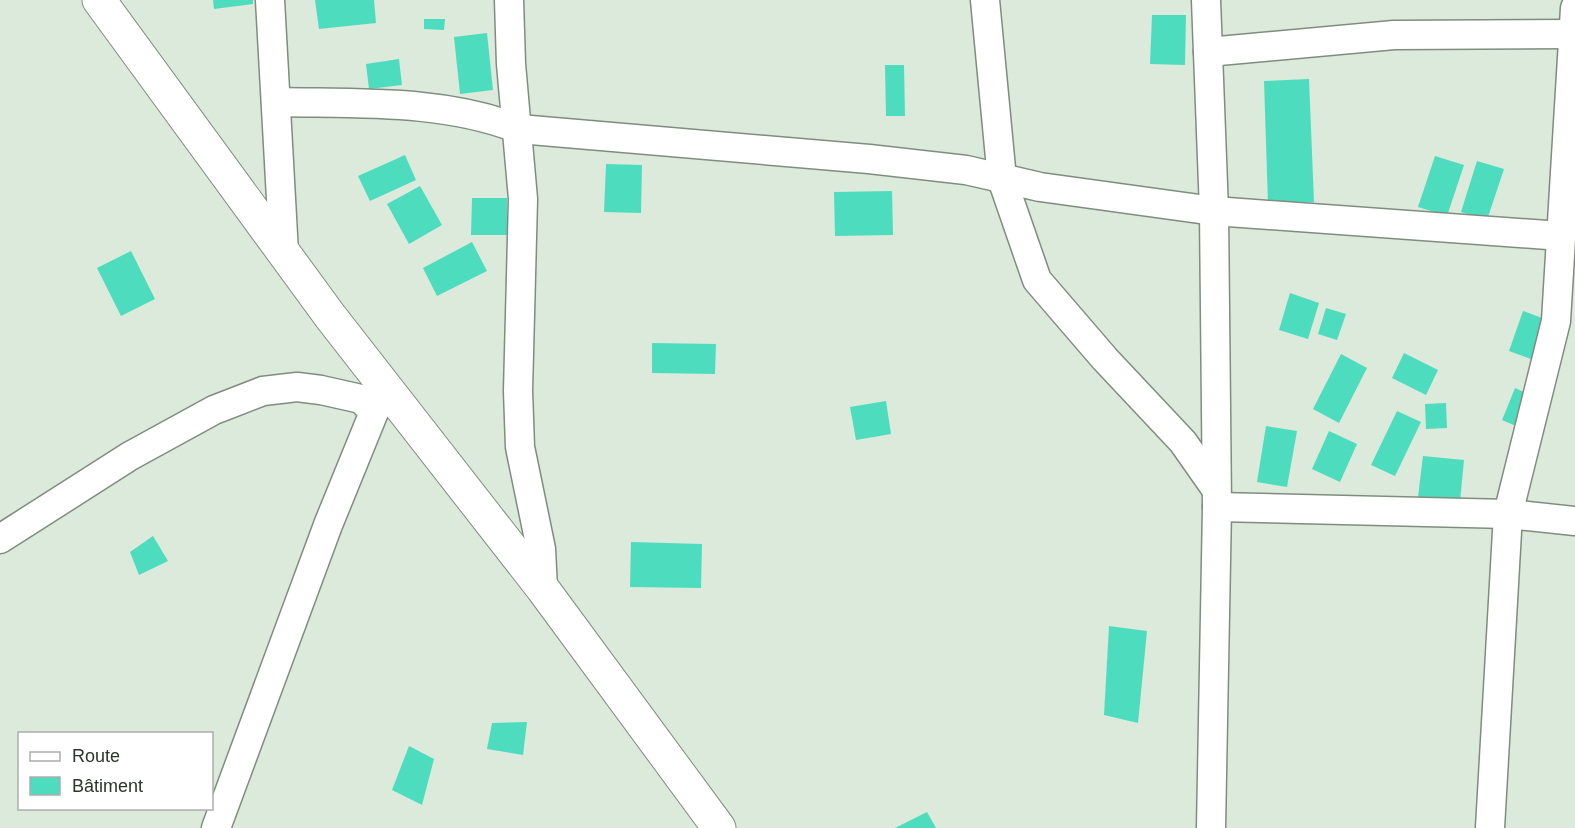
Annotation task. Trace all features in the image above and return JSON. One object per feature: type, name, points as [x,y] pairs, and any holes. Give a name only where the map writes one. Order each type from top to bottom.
[{"type":"street","points":[[99,0],[284,253],[380,401],[543,589],[719,828]]},
{"type":"street","points":[[270,0],[284,253]]},
{"type":"street","points":[[509,0],[511,64],[519,129],[523,199],[518,391],[520,447],[541,549],[543,589]]},
{"type":"street","points":[[985,0],[1002,178],[1037,280],[1105,359],[1183,442],[1217,498]]},
{"type":"street","points":[[1206,0],[1214,211],[1217,498],[1211,828]]},
{"type":"street","points":[[1208,52],[1574,21],[1562,236],[1565,322],[1508,514],[1490,828]]},
{"type":"street","points":[[276,102],[452,110],[490,118],[519,129],[869,159],[966,170],[1040,187],[1214,211],[1562,236]]},
{"type":"street","points":[[0,539],[130,456],[214,410],[263,391],[297,387],[380,401]]},
{"type":"street","points":[[216,828],[324,536],[380,401]]},
{"type":"street","points":[[1217,498],[1508,514],[1575,521]]},
{"type":"building","points":[[213,0],[253,0],[253,4],[214,9]]},
{"type":"building","points":[[315,0],[374,0],[376,23],[319,29]]},
{"type":"building","points":[[1152,15],[1186,15],[1185,65],[1150,64]]},
{"type":"building","points":[[424,19],[445,19],[444,30],[424,29]]},
{"type":"building","points":[[487,33],[493,90],[460,94],[454,37]]},
{"type":"building","points":[[399,59],[402,85],[369,89],[366,64]]},
{"type":"building","points":[[885,65],[904,65],[905,116],[886,116]]},
{"type":"building","points":[[1309,79],[1314,202],[1268,204],[1264,81]]},
{"type":"building","points":[[405,155],[416,180],[370,201],[358,176]]},
{"type":"building","points":[[1435,156],[1464,165],[1447,216],[1418,207]]},
{"type":"building","points":[[1477,161],[1504,169],[1487,220],[1461,212]]},
{"type":"building","points":[[606,164],[642,165],[641,213],[604,212]]},
{"type":"building","points":[[420,186],[442,225],[409,244],[387,204]]},
{"type":"building","points":[[892,191],[893,235],[835,236],[834,192]]},
{"type":"building","points":[[472,198],[507,198],[507,235],[471,235]]},
{"type":"building","points":[[472,242],[487,271],[437,296],[423,268]]},
{"type":"building","points":[[131,251],[155,299],[121,316],[97,268]]},
{"type":"building","points":[[1290,293],[1319,303],[1308,339],[1279,330]]},
{"type":"building","points":[[1326,308],[1346,314],[1337,340],[1318,334]]},
{"type":"building","points":[[1523,311],[1550,321],[1536,361],[1509,351]]},
{"type":"building","points":[[652,343],[716,344],[715,374],[652,373]]},
{"type":"building","points":[[1404,353],[1438,370],[1426,395],[1392,378]]},
{"type":"building","points":[[1341,354],[1367,368],[1339,423],[1313,409]]},
{"type":"building","points":[[1515,388],[1528,394],[1516,426],[1502,420]]},
{"type":"building","points":[[886,401],[891,434],[856,440],[850,407]]},
{"type":"building","points":[[1446,403],[1447,428],[1426,429],[1425,404]]},
{"type":"building","points":[[1397,411],[1421,422],[1395,476],[1371,465]]},
{"type":"building","points":[[1266,426],[1297,431],[1287,487],[1257,482]]},
{"type":"building","points":[[1329,431],[1357,444],[1340,482],[1312,469]]},
{"type":"building","points":[[1423,456],[1464,460],[1460,502],[1418,497]]},
{"type":"building","points":[[153,536],[168,561],[139,575],[130,552]]},
{"type":"building","points":[[631,542],[702,544],[701,588],[630,587]]},
{"type":"building","points":[[1109,626],[1147,631],[1138,723],[1104,715]]},
{"type":"building","points":[[527,722],[523,755],[487,749],[492,723]]},
{"type":"building","points":[[409,746],[434,759],[422,805],[392,790]]},
{"type":"building","points":[[927,812],[936,828],[895,828]]}]
